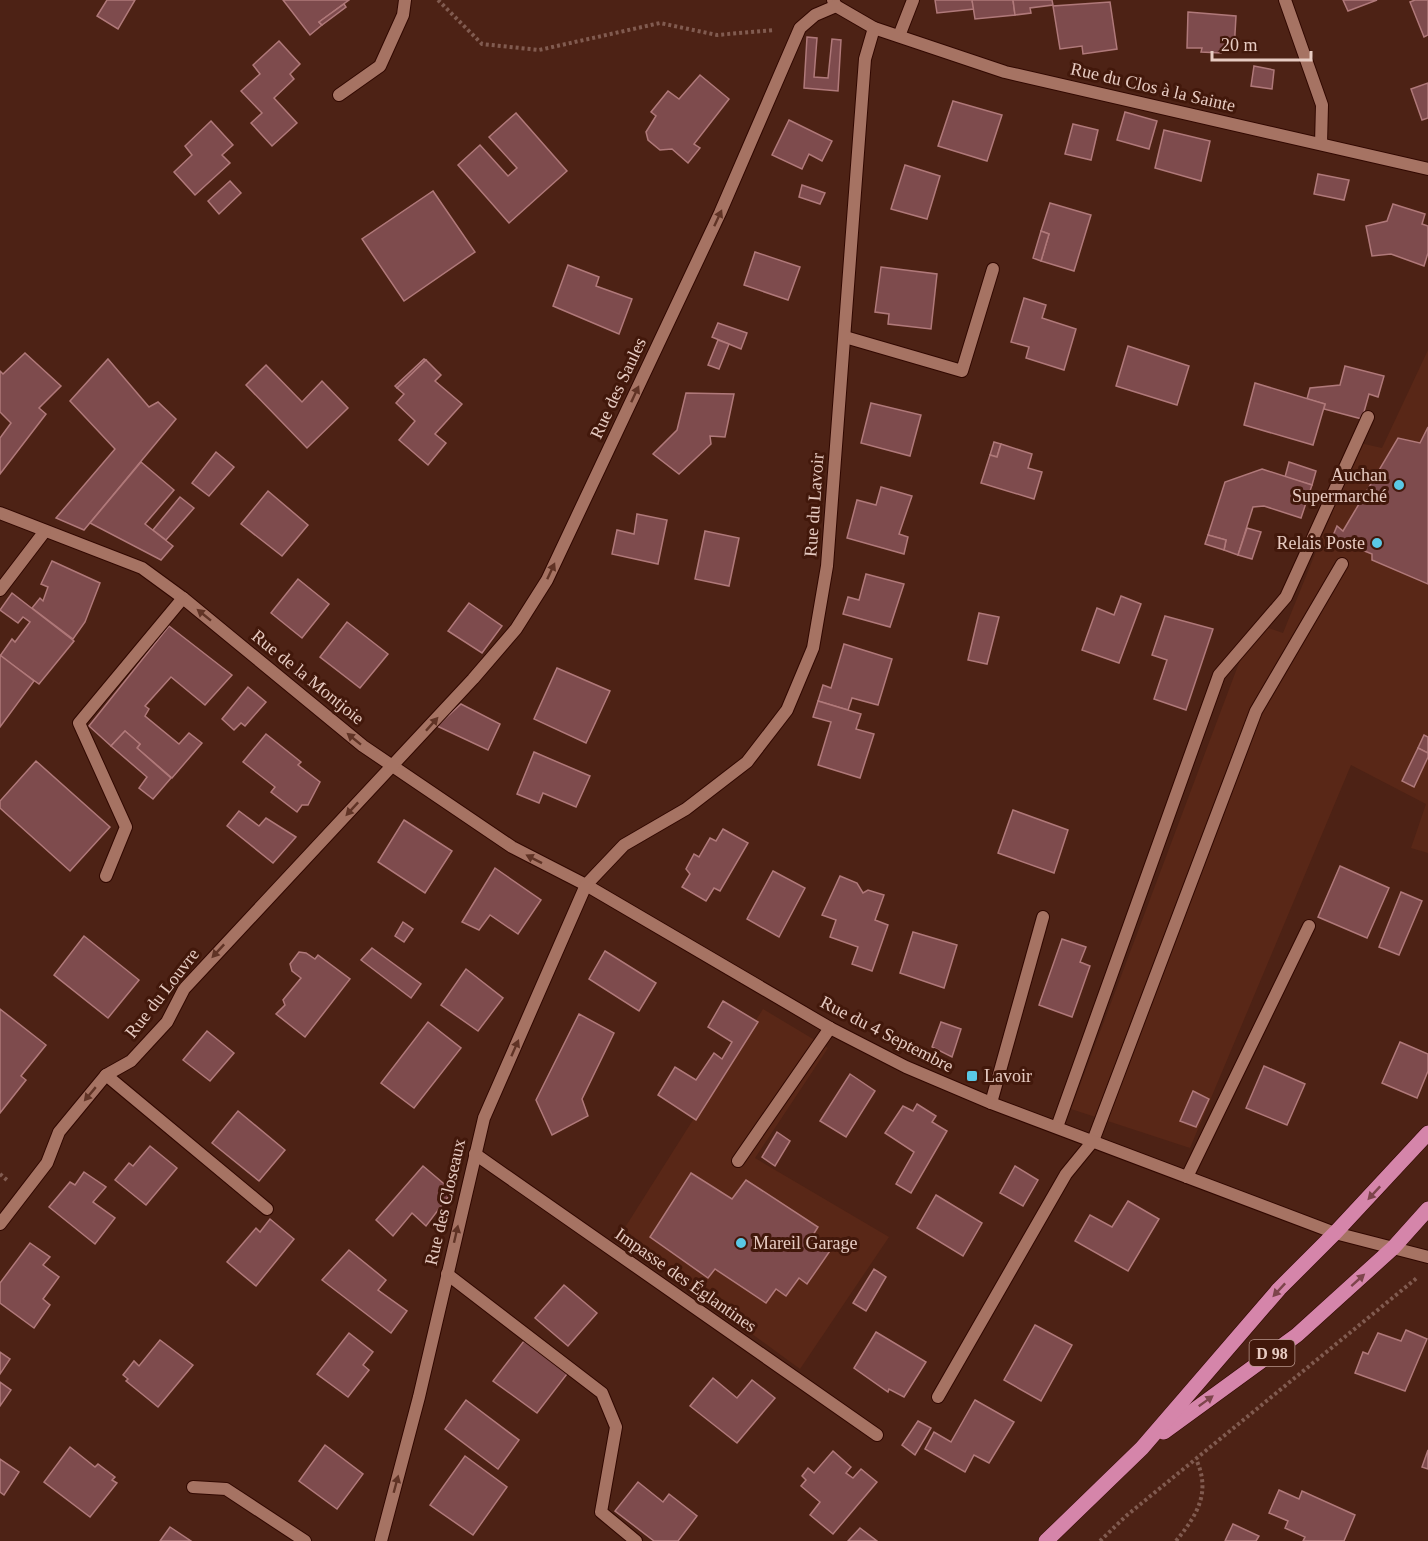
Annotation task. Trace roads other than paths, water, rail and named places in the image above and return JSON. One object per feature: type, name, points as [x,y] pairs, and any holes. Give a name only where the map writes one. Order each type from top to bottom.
[{"type":"main road","name":"D 98","points":[[1046,1541],[1142,1448],[1279,1289],[1335,1233],[1428,1133]]},
{"type":"main road","name":"D 98","points":[[1142,1448],[1297,1335],[1393,1248],[1428,1209]]},
{"type":"street","points":[[339,95],[380,66],[403,15],[405,0]]},
{"type":"street","points":[[899,36],[913,0]]},
{"type":"street","points":[[1285,0],[1322,105],[1322,144]]},
{"type":"street","name":"Rue du Clos à la Sainte","points":[[835,3],[874,28],[1005,72],[1428,169]]},
{"type":"street","name":"Rue des Saules","points":[[392,767],[516,629],[547,580],[720,213],[800,28],[815,15],[835,3]]},
{"type":"street","name":"Rue du Lavoir","points":[[586,885],[624,845],[686,809],[747,762],[787,710],[813,648],[828,566],[865,59],[874,28]]},
{"type":"street","points":[[845,337],[962,371],[993,269]]},
{"type":"street","points":[[1057,1127],[1219,675],[1286,597],[1368,417]]},
{"type":"street","name":"Rue de la Montjoie","points":[[0,513],[142,568],[183,598],[363,746],[392,767],[512,847],[586,885]]},
{"type":"street","points":[[0,590],[45,531]]},
{"type":"street","points":[[938,1398],[1066,1174],[1093,1141],[1256,711],[1342,564]]},
{"type":"street","points":[[106,876],[126,827],[79,723],[183,598]]},
{"type":"street","name":"Rue du Louvre","points":[[0,1224],[48,1163],[58,1132],[106,1075],[131,1060],[167,1022],[183,989],[392,767]]},
{"type":"street","name":"Rue du 4 Septembre","points":[[586,885],[830,1028],[906,1067],[991,1103],[1335,1233],[1428,1257]]},
{"type":"street","name":"Rue des Closeaux","points":[[381,1541],[484,1118],[586,885]]},
{"type":"street","points":[[991,1103],[1043,917]]},
{"type":"street","points":[[1187,1177],[1309,926]]},
{"type":"street","points":[[738,1161],[830,1028]]},
{"type":"street","points":[[106,1075],[267,1209]]},
{"type":"street","name":"Impasse des Églantines","points":[[475,1154],[877,1435]]},
{"type":"street","points":[[447,1274],[602,1393],[616,1427],[601,1512],[636,1541]]},
{"type":"street","points":[[193,1487],[226,1489],[305,1541]]},
{"type":"place","name":"Auchan Supermarché","points":[[1399,485]]},
{"type":"place","name":"Relais Poste","points":[[1377,543]]},
{"type":"place","name":"Lavoir","points":[[972,1076]]},
{"type":"place","name":"Mareil Garage","points":[[741,1243]]}]
